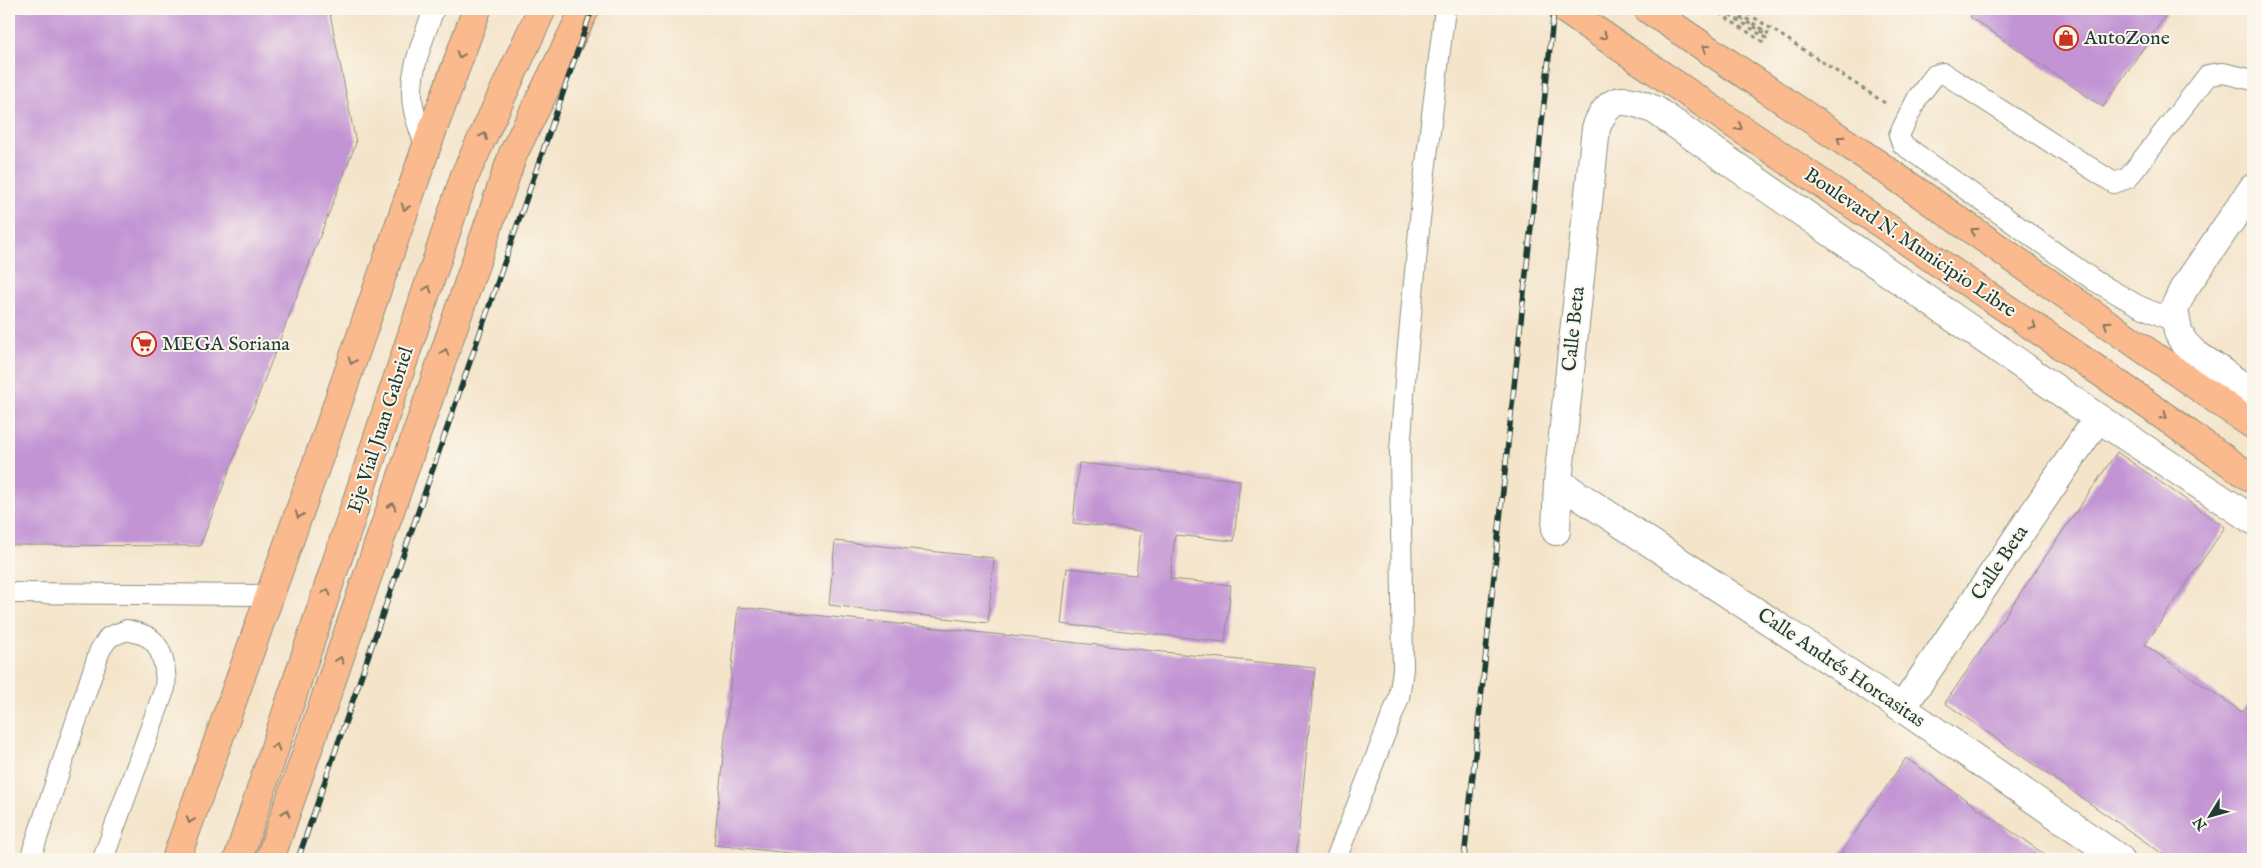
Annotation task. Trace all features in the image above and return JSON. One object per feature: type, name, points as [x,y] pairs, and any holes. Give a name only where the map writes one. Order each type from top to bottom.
[{"type":"main road","points":[[176,859],[426,148],[477,9]]},
{"type":"main road","name":"Eje Vial Juan Gabriel","points":[[238,859],[466,176],[542,9]]},
{"type":"main road","points":[[270,859],[513,154],[585,9]]},
{"type":"main road","name":"Boulevard N. Municipio Libre","points":[[1564,9],[2124,388],[2253,479]]},
{"type":"main road","points":[[1648,9],[1876,163],[2253,425]]},
{"type":"street","name":"Calle Beta","points":[[1556,531],[1558,482],[1596,128],[1602,111],[1615,102],[1634,101],[1656,110],[2098,418],[1902,708]]},
{"type":"street","points":[[2253,188],[2183,290],[2174,309],[2175,322],[2184,343],[2194,353],[2253,393]]},
{"type":"street","points":[[2098,418],[2253,520]]},
{"type":"street","name":"Calle Andrés Horcasitas","points":[[1558,482],[1902,708],[2120,859]]},
{"type":"lane","points":[[426,148],[414,110],[412,92],[416,64],[434,9]]},
{"type":"lane","points":[[1336,859],[1399,698],[1403,669],[1400,452],[1423,188],[1445,9]]},
{"type":"lane","points":[[2175,322],[2137,305],[2095,281],[1902,144],[1899,135],[1918,98],[1935,75],[1943,73],[2114,183],[2128,178],[2208,75],[2223,73],[2253,80]]},
{"type":"lane","points":[[9,593],[270,595]]},
{"type":"lane","points":[[30,859],[100,650],[109,637],[127,630],[148,636],[160,651],[167,673],[165,688],[103,859]]},
{"type":"path","points":[[1713,9],[1762,42],[1766,38],[1722,9]]},
{"type":"path","points":[[1727,9],[1766,35],[1768,33],[1732,9]]},
{"type":"path","points":[[1741,9],[1907,118]]},
{"type":"building","name":"MEGA Soriana","points":[[9,9],[329,9],[356,143],[200,546],[9,545]]},
{"type":"building","points":[[1975,9],[2160,9],[2167,13],[2103,107],[1970,17]]},
{"type":"building","points":[[2117,452],[2225,527],[2145,645],[2242,712],[2253,697],[2253,859],[2170,859],[1945,703]]},
{"type":"building","points":[[1079,463],[1240,480],[1234,541],[1175,535],[1170,579],[1231,585],[1225,642],[1061,624],[1067,568],[1136,575],[1141,531],[1073,523]]},
{"type":"building","points":[[835,541],[994,558],[988,623],[829,605]]},
{"type":"building","points":[[738,607],[1315,668],[1296,859],[846,859],[714,845]]},
{"type":"building","points":[[1906,758],[2044,854],[2040,859],[1837,859]]},
{"type":"railway","points":[[298,859],[592,9]]},
{"type":"railway","points":[[1464,859],[1554,9]]},
{"type":"place","name":"AutoZone","points":[[2066,38]]},
{"type":"place","name":"MEGA Soriana","points":[[144,344]]}]
